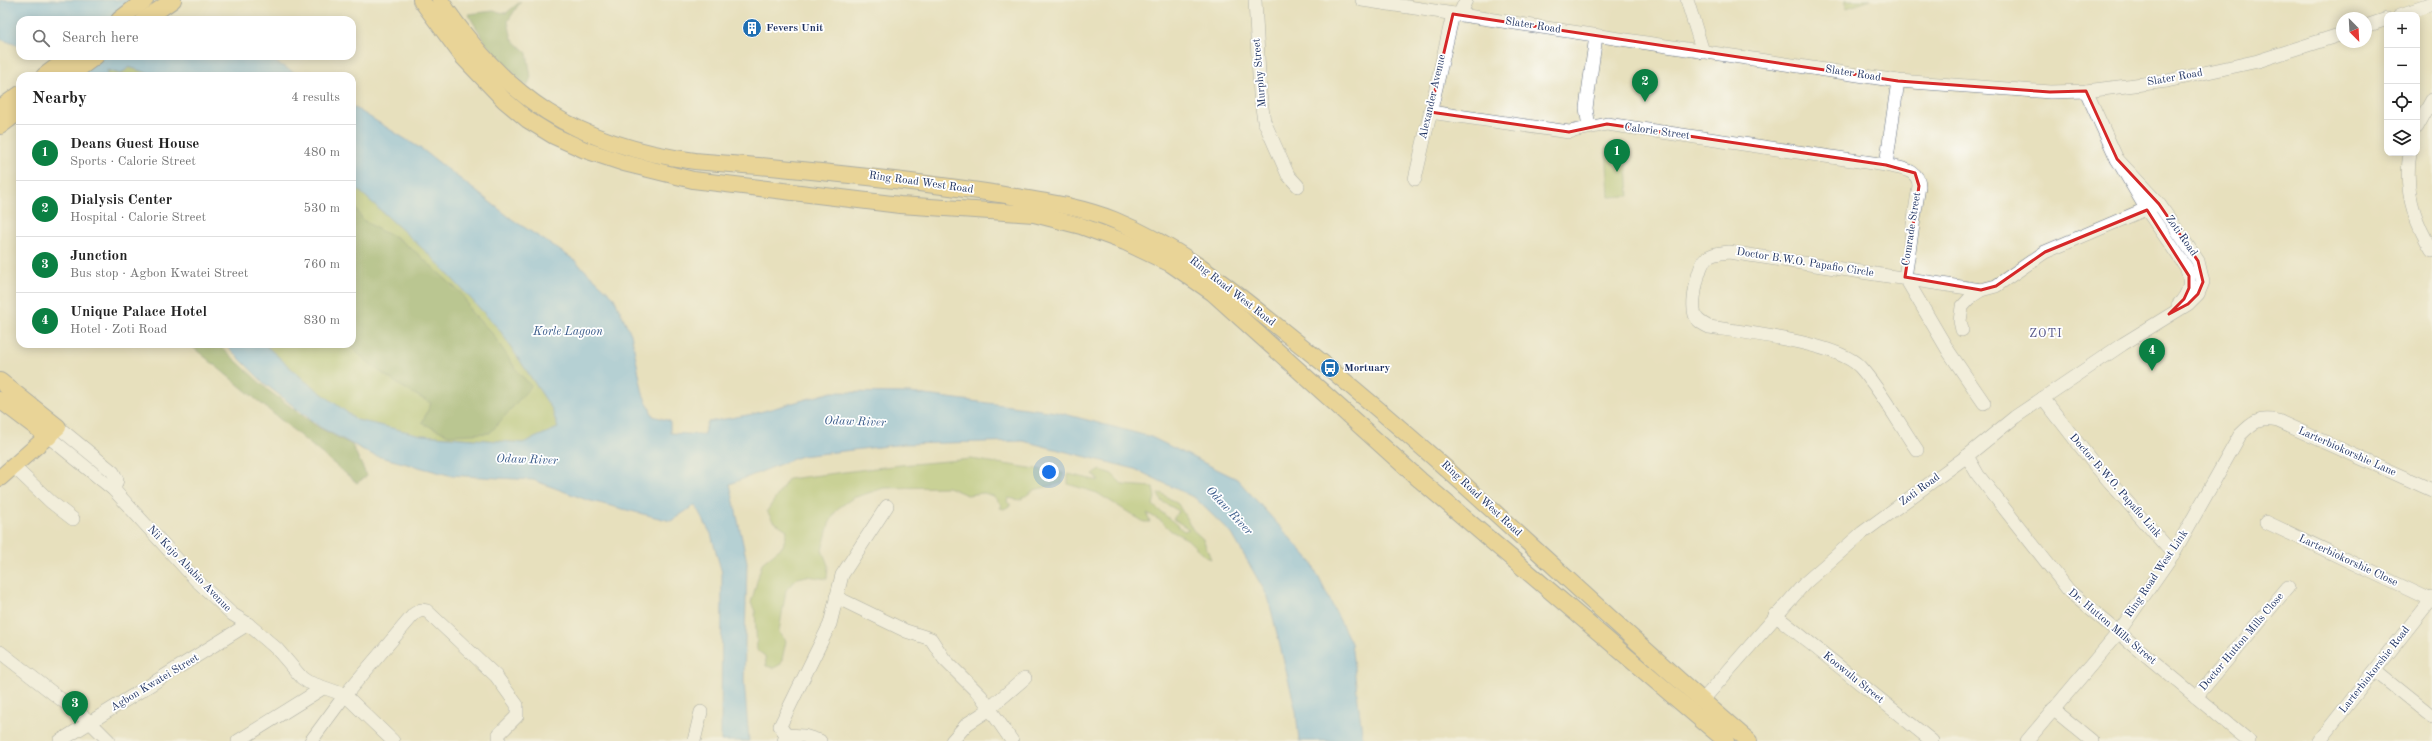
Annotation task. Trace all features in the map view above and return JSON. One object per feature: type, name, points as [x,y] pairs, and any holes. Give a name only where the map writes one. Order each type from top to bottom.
[{"type":"main road","points":[[130,16],[172,0]]},
{"type":"main road","name":"Ring Road West Road","points":[[421,0],[463,57],[504,100],[528,120],[554,136],[585,150],[624,163],[693,180],[900,205],[1034,214],[1081,226],[1145,251],[1171,264],[1213,293],[1420,480],[1726,741]]},
{"type":"main road","name":"Ring Road West Road","points":[[440,2],[490,64],[525,98],[564,124],[613,144],[696,161],[860,175],[957,188],[1087,210],[1118,222],[1186,256],[1216,276],[1355,389],[1437,459],[1702,701],[1749,741]]},
{"type":"main road","points":[[55,72],[86,60]]},
{"type":"main road","points":[[0,108],[16,97]]},
{"type":"main road","points":[[0,126],[16,114]]},
{"type":"main road","name":"Nii Kojo Ababio Avenue","points":[[0,381],[53,432]]},
{"type":"main road","name":"Nii Kojo Ababio Avenue","points":[[0,400],[53,432]]},
{"type":"main road","points":[[0,478],[53,432]]},
{"type":"main road","points":[[1420,480],[1429,472],[1437,459]]},
{"type":"street","name":"Murphy Street","points":[[1255,0],[1260,94],[1264,121],[1288,175],[1298,186]]},
{"type":"street","name":"Slater Road","points":[[1362,0],[1898,81],[2050,92],[2086,91],[2167,81],[2258,61],[2336,36]]},
{"type":"street","name":"Alexander Avenue","points":[[1414,179],[1456,14],[1466,0]]},
{"type":"street","points":[[1687,0],[1703,52]]},
{"type":"street","points":[[2409,12],[2432,4]]},
{"type":"street","points":[[2372,24],[2384,21]]},
{"type":"street","points":[[1589,127],[1586,108],[1596,36]]},
{"type":"street","points":[[1886,165],[1898,81]]},
{"type":"street","name":"Zoti Road","points":[[1702,701],[1775,615],[1805,583],[1862,533],[2043,398],[2169,314],[2184,299],[2190,288],[2190,276],[2186,267],[2153,207],[2118,159],[2086,91]]},
{"type":"street","points":[[2420,122],[2432,100]]},
{"type":"street","name":"Calorie Street","points":[[1430,112],[1568,132],[1607,124],[1886,165]]},
{"type":"street","points":[[2410,156],[2408,187],[2412,211],[2422,234],[2432,250]]},
{"type":"street","name":"Comrade Street","points":[[1886,165],[1915,173],[1919,178],[1905,277],[1949,352],[1984,403]]},
{"type":"street","points":[[1962,330],[1960,321],[1962,307],[1972,296],[1981,290],[1996,286],[2046,252],[2153,207]]},
{"type":"street","name":"Doctor B.W.O. Papafio Circle","points":[[1917,450],[1860,366],[1846,356],[1788,340],[1709,327],[1696,316],[1693,306],[1701,265],[1707,258],[1729,252],[1861,273],[1905,277],[1981,290]]},
{"type":"street","name":"Doctor B.W.O. Papafio Link","points":[[2043,398],[2094,464],[2174,554]]},
{"type":"street","name":"Ring Road West Link","points":[[2027,741],[2118,632],[2174,554],[2240,435],[2254,422],[2260,419]]},
{"type":"street","name":"Larterbiokorshie Lane","points":[[2260,419],[2278,421],[2432,490]]},
{"type":"street","name":"Nii Kojo Ababio Avenue","points":[[53,432],[113,472],[117,480],[114,490],[196,580],[232,614],[248,624],[277,649],[302,678],[345,696]]},
{"type":"street","name":"Dr. Hutton Mills Street","points":[[1967,456],[1978,475],[2070,592],[2249,741]]},
{"type":"street","points":[[14,467],[51,502],[73,519]]},
{"type":"street","points":[[820,741],[804,736],[785,738],[780,726],[824,638],[833,610],[839,599],[842,575],[887,506]]},
{"type":"street","name":"Larterbiokorshie Close","points":[[2266,522],[2431,599]]},
{"type":"street","name":"Doctor Hutton Mills Close","points":[[2196,697],[2288,587]]},
{"type":"street","points":[[839,599],[906,631],[931,640],[944,659],[982,696],[1012,741]]},
{"type":"street","name":"Larterbiokorshie Road","points":[[2319,741],[2431,599]]},
{"type":"street","points":[[311,741],[345,696],[414,614],[421,610],[427,611],[496,676],[517,705],[517,716],[500,734],[499,741]]},
{"type":"street","name":"Koowulu Street","points":[[1775,615],[1932,741]]},
{"type":"street","name":"Agbon Kwatei Street","points":[[60,741],[145,690],[248,624]]},
{"type":"street","points":[[0,652],[90,722],[109,741]]},
{"type":"street","points":[[2374,671],[2432,717]]},
{"type":"street","points":[[952,741],[967,724],[984,713],[989,707],[1025,678]]},
{"type":"street","points":[[238,741],[323,688]]},
{"type":"street","points":[[345,696],[393,741]]},
{"type":"street","points":[[2053,708],[2092,741]]},
{"type":"street","points":[[694,741],[701,712]]},
{"type":"highlighted area","points":[[1453,14],[1898,81],[2050,92],[2086,91],[2117,159],[2159,204],[2198,261],[2203,282],[2198,294],[2188,304],[2169,314],[2184,299],[2189,288],[2189,276],[2147,210],[2045,252],[1996,286],[1981,290],[1905,277],[1919,186],[1915,173],[1886,165],[1607,124],[1569,132],[1430,112]]},
{"type":"green space","points":[[1844,0],[1871,0],[1847,8]]},
{"type":"green space","points":[[521,1],[508,21],[512,39],[527,53],[531,77],[527,87],[487,45],[468,14],[493,11],[506,13]]},
{"type":"green space","points":[[129,67],[145,72],[123,72]]},
{"type":"green space","points":[[1626,146],[1629,196],[1609,197],[1606,148]]},
{"type":"green space","points":[[356,188],[434,259],[499,329],[552,409],[558,428],[523,443],[421,435],[356,420],[305,381],[268,348],[356,348]]},
{"type":"green space","points":[[356,209],[363,220],[381,231],[396,237],[417,253],[463,295],[471,312],[491,332],[518,372],[531,386],[490,433],[449,435],[422,423],[431,403],[387,377],[352,348],[356,348]]},
{"type":"green space","points":[[194,348],[222,348],[269,391],[318,427],[352,445],[367,476],[357,483]]},
{"type":"green space","points":[[971,459],[1063,473],[1062,483],[1034,490],[1020,500],[1008,498],[1007,502],[1011,505],[1004,509],[1000,508],[1002,505],[993,496],[984,493],[967,495],[948,487],[884,488],[853,498],[837,509],[829,524],[822,550],[828,565],[827,579],[807,576],[797,578],[786,590],[779,632],[786,641],[781,664],[774,668],[766,666],[765,656],[757,650],[755,611],[751,603],[762,563],[783,546],[787,530],[773,521],[767,511],[788,479],[900,465]]},
{"type":"green space","points":[[1101,470],[1112,474],[1123,485],[1153,487],[1155,497],[1153,505],[1184,531],[1189,529],[1173,519],[1179,511],[1161,501],[1158,494],[1161,493],[1178,504],[1193,530],[1203,539],[1211,559],[1206,557],[1187,539],[1171,531],[1161,521],[1147,513],[1150,522],[1144,522],[1097,493],[1068,484],[1068,474],[1099,481],[1093,474]]},
{"type":"water","points":[[0,0],[130,0],[140,16],[16,16],[16,45],[0,39]]},
{"type":"water","points":[[61,60],[271,60],[294,72],[145,72],[129,67],[123,72],[107,70],[107,72],[71,72]]},
{"type":"water","points":[[356,108],[423,150],[513,220],[573,259],[613,296],[631,334],[643,394],[653,416],[670,421],[670,433],[703,435],[708,422],[753,414],[832,392],[910,393],[1057,412],[1151,437],[1237,479],[1310,560],[1351,643],[1363,741],[1299,741],[1296,711],[1268,597],[1232,534],[1195,498],[1135,469],[1023,441],[904,444],[801,456],[730,484],[747,562],[744,681],[749,741],[721,741],[722,573],[711,534],[695,505],[671,521],[587,500],[533,480],[449,475],[373,455],[320,427],[264,383],[229,348],[268,348],[305,381],[357,420],[421,435],[523,443],[558,428],[552,409],[499,329],[434,259],[356,188]]},
{"type":"place","name":"Fevers Unit","points":[[752,28]]},
{"type":"place","name":"Dialysis Center","points":[[1645,102]]},
{"type":"place","name":"Deans Guest House","points":[[1617,172]]},
{"type":"place","name":"Mortuary","points":[[1330,368]]},
{"type":"place","name":"Unique Palace Hotel","points":[[2152,371]]},
{"type":"place","name":"Junction","points":[[75,724]]},
{"type":"district","name":"ZOTI","points":[[2046,334]]},
{"type":"water label","name":"Korle Lagoon","points":[[568,332]]},
{"type":"water label","name":"Odaw River","points":[[855,422]]},
{"type":"water label","name":"Odaw River","points":[[527,460]]},
{"type":"water label","name":"Odaw River","points":[[1229,511]]}]
